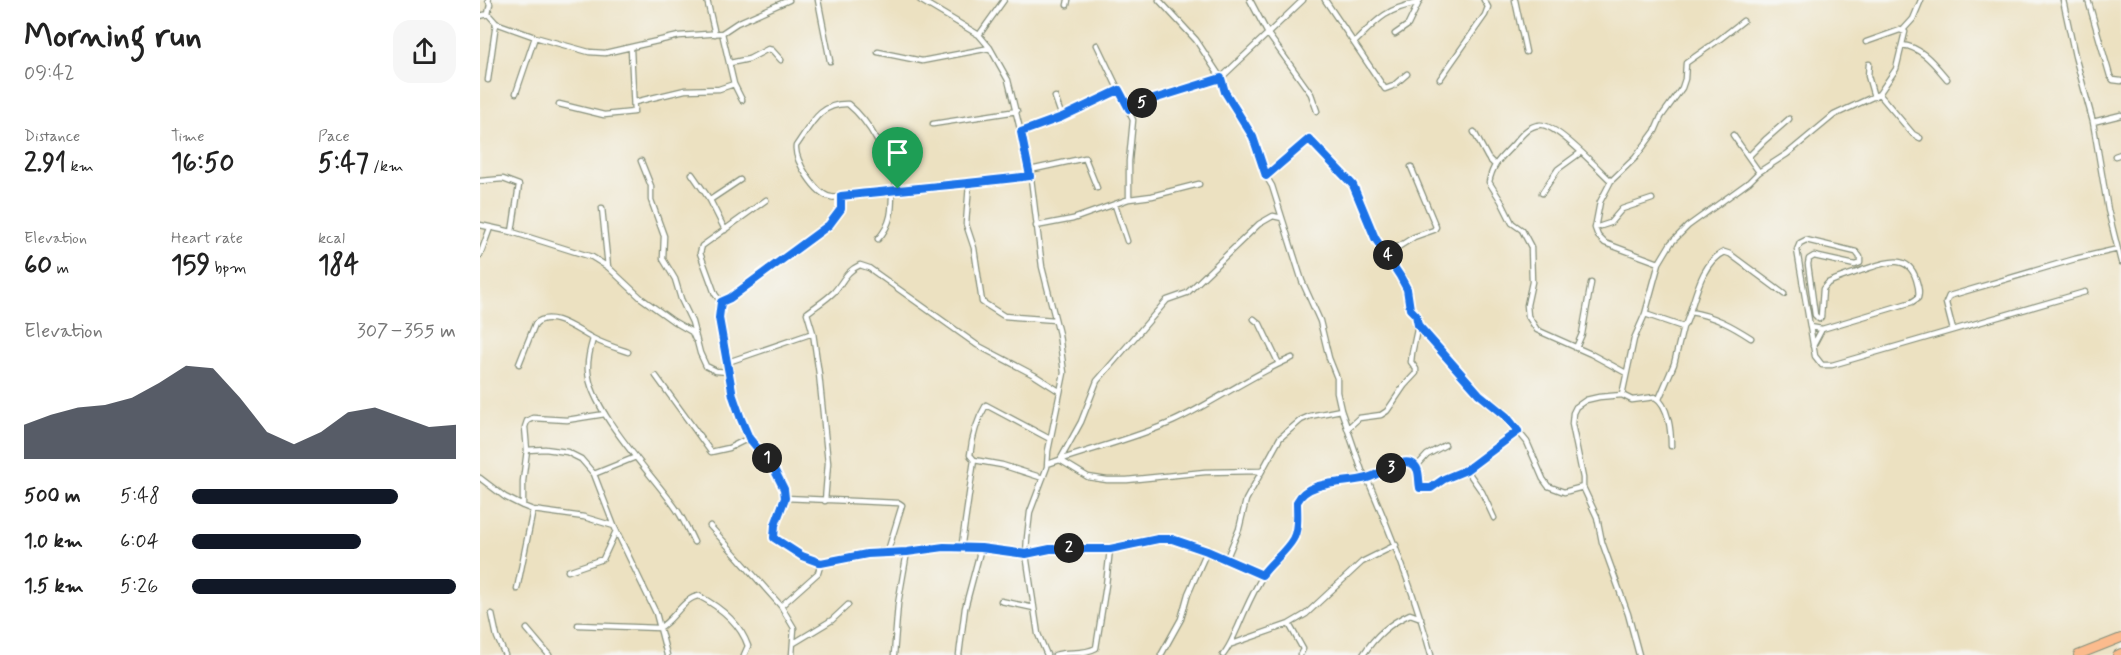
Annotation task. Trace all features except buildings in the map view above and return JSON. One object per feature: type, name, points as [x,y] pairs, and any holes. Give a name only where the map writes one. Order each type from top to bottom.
[{"type":"highway","points":[[2078,655],[2121,638]]},
{"type":"street","points":[[488,0],[490,4],[488,14]]},
{"type":"street","points":[[707,0],[715,34]]},
{"type":"street","points":[[488,14],[496,23],[535,37],[589,52],[605,53],[631,49],[679,36],[722,33],[737,23],[789,0]]},
{"type":"street","points":[[818,0],[830,61]]},
{"type":"street","points":[[920,0],[979,35],[990,48],[1008,80],[1030,173],[1042,267],[1055,320],[1064,373],[1050,440],[1048,464],[1030,512],[1026,554],[1038,634],[1047,655]]},
{"type":"street","points":[[979,35],[1004,0]]},
{"type":"street","points":[[1159,0],[1196,40],[1221,78],[1225,92],[1253,137],[1266,176],[1272,186],[1302,281],[1320,321],[1329,358],[1337,378],[1337,393],[1341,410],[1362,471],[1396,545],[1431,655]]},
{"type":"street","points":[[1250,0],[1268,34],[1311,94],[1317,111]]},
{"type":"street","points":[[1129,109],[1144,102],[1221,78],[1304,0]]},
{"type":"street","points":[[1324,0],[1385,89],[1394,86],[1407,74]]},
{"type":"street","points":[[1440,79],[1485,15],[1488,7],[1484,0]]},
{"type":"street","points":[[1515,0],[1526,52]]},
{"type":"street","points":[[1866,42],[1903,30],[1913,18],[1921,0]]},
{"type":"street","points":[[2063,0],[2093,123],[2100,169],[2121,262]]},
{"type":"street","points":[[2088,0],[2110,76],[2113,80],[2121,81]]},
{"type":"street","points":[[1354,43],[1381,16],[1391,10],[1419,2]]},
{"type":"street","points":[[1395,34],[1408,25],[1419,2]]},
{"type":"street","points":[[480,16],[488,14]]},
{"type":"street","points":[[1659,263],[1605,243],[1595,228],[1600,202],[1611,181],[1635,158],[1655,131],[1684,83],[1686,63],[1743,21]]},
{"type":"street","points":[[488,80],[496,23]]},
{"type":"street","points":[[1622,395],[1634,339],[1645,315],[1659,263],[1671,243],[1688,226],[1749,182],[1759,172],[1787,154],[1834,115],[1877,95],[1896,69],[1905,32],[1903,30]]},
{"type":"street","points":[[722,33],[734,84],[742,100]]},
{"type":"street","points":[[516,93],[535,37]]},
{"type":"street","points":[[1097,45],[1129,109],[1132,120],[1129,199]]},
{"type":"street","points":[[1902,45],[1915,48],[1947,79]]},
{"type":"street","points":[[878,52],[922,61],[990,48]]},
{"type":"street","points":[[559,104],[604,115],[634,112],[631,49]]},
{"type":"street","points":[[730,63],[749,59],[768,49],[772,50],[781,60]]},
{"type":"street","points":[[1869,64],[1868,76],[1877,95],[1913,134],[1920,138]]},
{"type":"street","points":[[635,102],[685,90],[719,89],[734,84]]},
{"type":"street","points":[[1021,132],[1062,117],[1119,90]]},
{"type":"street","points":[[1055,97],[1062,117]]},
{"type":"street","points":[[878,239],[890,219],[895,190],[883,150],[861,116],[848,104],[836,103],[821,111],[796,146],[795,151],[806,174],[824,195],[831,197],[895,190],[969,184],[1030,173],[1085,158],[1097,188]]},
{"type":"street","points":[[933,124],[1017,111]]},
{"type":"street","points":[[2093,123],[2121,115]]},
{"type":"street","points":[[1749,156],[1789,119]]},
{"type":"street","points":[[1611,181],[1560,134],[1547,125],[1541,124],[1528,129],[1495,165],[1490,171],[1489,182],[1512,223],[1522,230],[1531,247],[1533,270],[1528,295],[1528,316],[1537,330],[1626,373]]},
{"type":"street","points":[[1474,132],[1488,158],[1495,165]]},
{"type":"street","points":[[1733,135],[1759,172]]},
{"type":"street","points":[[1266,176],[1309,139],[1353,185],[1375,238],[1407,289],[1410,309],[1416,315],[1418,325],[1411,362],[1416,373],[1404,386],[1388,411],[1381,415],[1359,418],[1348,428]]},
{"type":"street","points":[[1542,193],[1558,169],[1581,153]]},
{"type":"street","points":[[2115,156],[2121,154]]},
{"type":"street","points":[[641,161],[651,186],[651,200],[664,236],[663,259],[675,279],[692,322],[695,339]]},
{"type":"street","points":[[1387,254],[1414,237],[1434,230],[1436,227],[1411,167]]},
{"type":"street","points":[[692,174],[710,200],[725,230]]},
{"type":"street","points":[[480,180],[504,179],[519,185],[512,232]]},
{"type":"street","points":[[710,200],[740,180]]},
{"type":"street","points":[[969,184],[966,224],[974,248],[982,302],[1004,316],[1055,320]]},
{"type":"street","points":[[1036,226],[1073,219],[1129,199],[1152,196],[1199,184]]},
{"type":"street","points":[[721,302],[730,298],[829,225],[841,209],[841,196]]},
{"type":"street","points":[[1595,228],[1610,223],[1622,209],[1652,199]]},
{"type":"street","points":[[766,200],[702,246],[700,253],[715,294],[721,302],[719,318],[733,396],[749,438],[773,467],[784,489],[785,498],[775,525],[774,538],[802,556],[821,563],[867,554],[962,547],[1026,554],[1050,549],[1110,549],[1158,539],[1172,539],[1207,551],[1262,575]]},
{"type":"street","points":[[1115,205],[1127,241]]},
{"type":"street","points":[[602,208],[608,267]]},
{"type":"street","points":[[1060,460],[1081,422],[1096,381],[1167,300],[1187,293],[1259,224],[1273,216],[1282,218]]},
{"type":"street","points":[[480,225],[512,232],[592,257],[608,267],[641,298],[692,332],[706,366],[729,372]]},
{"type":"street","points":[[480,255],[490,228]]},
{"type":"street","points":[[1810,327],[1822,329],[1915,300],[1920,295],[1920,291],[1912,269],[1901,262],[1892,262],[1831,281],[1823,289],[1819,319],[1815,315],[1809,258],[1814,256],[1855,266],[1860,263],[1860,257],[1856,252],[1813,241],[1803,241],[1797,250],[1813,346],[1815,356],[1822,365],[1832,365],[2085,292]]},
{"type":"street","points":[[1953,330],[1946,303],[1949,296],[2075,259],[2118,249]]},
{"type":"street","points":[[1671,446],[1667,418],[1659,399],[1674,364],[1683,327],[1704,273],[1714,259],[1725,252],[1730,254],[1784,294]]},
{"type":"street","points":[[825,501],[828,463],[813,333],[807,313],[829,297],[845,275],[860,265],[878,274],[977,345],[1059,391]]},
{"type":"street","points":[[1576,348],[1582,334],[1591,283]]},
{"type":"street","points":[[1690,312],[1718,319],[1751,338]]},
{"type":"street","points":[[1645,315],[1683,327]]},
{"type":"street","points":[[519,364],[535,324],[540,319],[547,318],[628,352]]},
{"type":"street","points":[[1254,318],[1260,324],[1279,364]]},
{"type":"street","points":[[1418,325],[1479,394],[1506,416],[1527,442],[1548,486],[1564,492],[1583,487]]},
{"type":"street","points":[[1813,346],[1822,329]]},
{"type":"street","points":[[728,362],[813,333]]},
{"type":"street","points":[[593,339],[588,372],[593,390],[605,414],[677,510],[694,542]]},
{"type":"street","points":[[1048,464],[1134,437],[1175,420],[1247,379],[1292,358]]},
{"type":"street","points":[[656,376],[711,452],[729,448],[749,438]]},
{"type":"street","points":[[1639,655],[1628,614],[1602,542],[1597,518],[1583,487],[1572,424],[1576,407],[1586,400],[1622,395],[1632,400],[1655,397],[1659,399]]},
{"type":"street","points":[[1043,478],[1002,465],[974,460],[970,455],[971,442],[986,405],[1050,440]]},
{"type":"street","points":[[1226,560],[1239,529],[1246,500],[1280,438],[1292,426],[1310,416],[1341,410]]},
{"type":"street","points":[[523,506],[527,422],[532,418],[567,420],[605,414]]},
{"type":"street","points":[[1223,655],[1232,644],[1236,629],[1262,575],[1270,563],[1294,539],[1299,497],[1330,483],[1367,478],[1402,463],[1412,463],[1416,467],[1420,488],[1431,488],[1444,479],[1466,470],[1518,431]]},
{"type":"street","points":[[1416,467],[1427,455],[1445,445]]},
{"type":"street","points":[[527,450],[545,449],[567,452],[581,459],[594,474],[615,529],[651,603],[667,655]]},
{"type":"street","points":[[594,474],[636,457]]},
{"type":"street","points":[[962,547],[974,460]]},
{"type":"street","points":[[1060,460],[1088,477],[1107,480],[1205,472],[1260,471]]},
{"type":"street","points":[[1466,470],[1482,492],[1494,518]]},
{"type":"street","points":[[480,478],[505,497],[533,510],[584,517],[615,529]]},
{"type":"street","points":[[785,498],[891,502],[902,505],[887,554]]},
{"type":"street","points":[[517,589],[533,510]]},
{"type":"street","points":[[710,526],[781,606],[794,628],[792,655]]},
{"type":"street","points":[[568,571],[603,559],[615,529]]},
{"type":"street","points":[[1232,644],[1289,624],[1314,608],[1362,562],[1396,545]]},
{"type":"street","points":[[959,655],[965,608],[981,548]]},
{"type":"street","points":[[1055,655],[1065,652],[1081,653],[1096,648],[1110,549]]},
{"type":"street","points":[[1161,655],[1181,619],[1188,594],[1207,551]]},
{"type":"street","points":[[894,655],[898,604],[907,552]]},
{"type":"street","points":[[781,606],[818,573],[821,563]]},
{"type":"street","points":[[578,625],[659,628],[668,623],[690,598],[699,596],[729,617],[746,640],[748,646],[744,655]]},
{"type":"street","points":[[1001,601],[1034,608]]},
{"type":"street","points":[[794,643],[832,620],[848,605]]},
{"type":"street","points":[[492,614],[496,637],[505,655]]},
{"type":"street","points":[[1363,655],[1377,635],[1388,626],[1410,614],[1421,618]]},
{"type":"street","points":[[1289,624],[1303,650],[1300,655]]},
{"type":"street","points":[[527,629],[549,655]]},
{"type":"route","points":[[1221,78],[1225,92],[1253,137],[1266,176],[1309,139],[1353,185],[1375,238],[1407,289],[1410,309],[1416,315],[1418,325],[1479,394],[1506,416],[1518,431],[1466,470],[1444,479],[1431,488],[1420,488],[1416,467],[1412,463],[1402,463],[1367,478],[1330,483],[1306,492],[1299,497],[1297,502],[1297,528],[1294,539],[1270,563],[1262,575],[1207,551],[1172,539],[1158,539],[1110,549],[1050,549],[1026,554],[981,548],[944,547],[867,554],[821,563],[802,556],[780,544],[774,538],[775,525],[785,498],[784,489],[764,453],[749,438],[733,396],[719,318],[721,302],[730,298],[829,225],[841,209],[841,196],[898,189],[969,184],[1030,176],[1021,132],[1062,117],[1119,90],[1129,109],[1144,102],[1221,78]]}]
